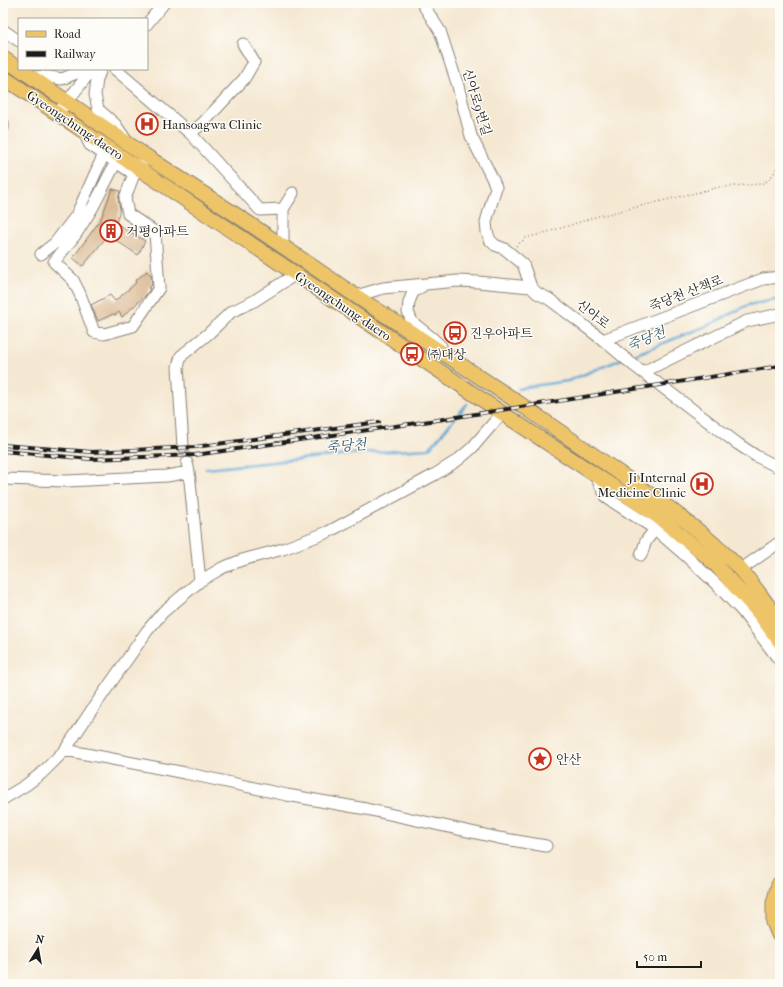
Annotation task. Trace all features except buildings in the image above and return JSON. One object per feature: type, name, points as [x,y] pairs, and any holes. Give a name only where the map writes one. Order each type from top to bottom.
[{"type":"highway","points":[[780,886],[775,903],[775,922],[780,934]]},
{"type":"main road","name":"Gyeongchung-daero","points":[[3,58],[18,68]]},
{"type":"main road","name":"Gyeongchung-daero","points":[[23,71],[146,156],[513,399],[664,504],[715,546],[740,570],[780,622]]},
{"type":"main road","name":"Gyeongchung-daero","points":[[3,77],[83,131],[136,171],[296,274],[346,309],[656,515],[705,555],[724,582],[759,613],[780,642]]},
{"type":"main road","points":[[346,309],[356,296]]},
{"type":"main road","points":[[502,413],[513,399]]},
{"type":"main road","points":[[724,582],[740,570]]},
{"type":"street","points":[[148,23],[164,3]]},
{"type":"street","name":"신아로9번길","points":[[422,3],[440,31],[458,86],[471,136],[496,187],[486,222],[490,240],[495,245],[505,249],[523,264],[531,287]]},
{"type":"street","points":[[3,30],[18,39]]},
{"type":"street","points":[[190,133],[202,124],[244,79],[254,62],[243,44]]},
{"type":"street","points":[[23,71],[62,80],[84,70]]},
{"type":"street","points":[[58,114],[87,76],[94,70]]},
{"type":"street","points":[[101,70],[97,78],[95,95],[98,109],[115,124],[129,144]]},
{"type":"street","points":[[116,70],[190,133],[260,210]]},
{"type":"street","points":[[3,123],[3,128]]},
{"type":"street","points":[[83,131],[90,145],[116,162],[136,171]]},
{"type":"street","points":[[41,254],[55,243],[76,216],[104,154]]},
{"type":"street","points":[[116,162],[93,207],[76,234],[54,262],[73,280],[80,294],[94,332],[104,334],[133,326],[159,288],[156,232],[128,214],[125,198],[136,171],[146,156]]},
{"type":"street","points":[[283,246],[283,209],[293,192]]},
{"type":"street","points":[[260,210],[283,209]]},
{"type":"street","points":[[250,224],[260,210]]},
{"type":"street","points":[[183,446],[178,367],[181,356],[208,334],[230,312],[254,301],[296,274]]},
{"type":"street","name":"죽당천 산책로","points":[[603,340],[763,279],[780,277]]},
{"type":"street","name":"신아로","points":[[356,296],[383,288],[458,281],[531,287],[537,293],[549,299],[738,444],[756,456],[780,468]]},
{"type":"street","points":[[425,284],[413,292],[409,302],[408,312],[412,322],[441,346],[447,355]]},
{"type":"street","points":[[643,372],[747,321],[780,314]]},
{"type":"street","points":[[3,799],[42,773],[65,750],[147,631],[163,612],[200,581],[222,568],[242,560],[283,549],[328,532],[434,475],[458,460],[472,448],[502,413]]},
{"type":"street","points":[[3,479],[67,481],[167,476],[188,468],[200,581]]},
{"type":"street","points":[[595,475],[607,498],[655,529],[686,555],[724,582],[742,611],[780,661]]},
{"type":"street","points":[[641,555],[646,541],[655,529]]},
{"type":"street","points":[[740,570],[780,542]]},
{"type":"street","points":[[65,750],[185,773],[287,795],[366,809],[499,838],[546,846]]},
{"type":"path","points":[[509,252],[526,238],[595,216],[720,187],[761,184],[769,180],[780,161]]},
{"type":"waterway","name":"죽당천","points":[[629,357],[711,324],[748,305],[780,299]]},
{"type":"waterway","name":"죽당천","points":[[518,389],[568,381],[622,359]]},
{"type":"waterway","name":"죽당천","points":[[206,469],[359,453],[429,449],[467,404]]},
{"type":"tunnel","points":[[183,446],[187,463]]},
{"type":"railway","points":[[3,451],[91,459],[195,455],[444,419],[780,366]]},
{"type":"railway","points":[[3,445],[92,452],[195,447],[379,422]]},
{"type":"place","name":"Hansoagwa Clinic","points":[[147,124]]},
{"type":"place","name":"거평아파트","points":[[111,231]]},
{"type":"place","name":"진우아파트","points":[[455,333]]},
{"type":"place","name":"㈜대상","points":[[412,354]]},
{"type":"place","name":"Ji Internal Medicine Clinic","points":[[702,484]]},
{"type":"place","name":"안산","points":[[540,759]]}]
